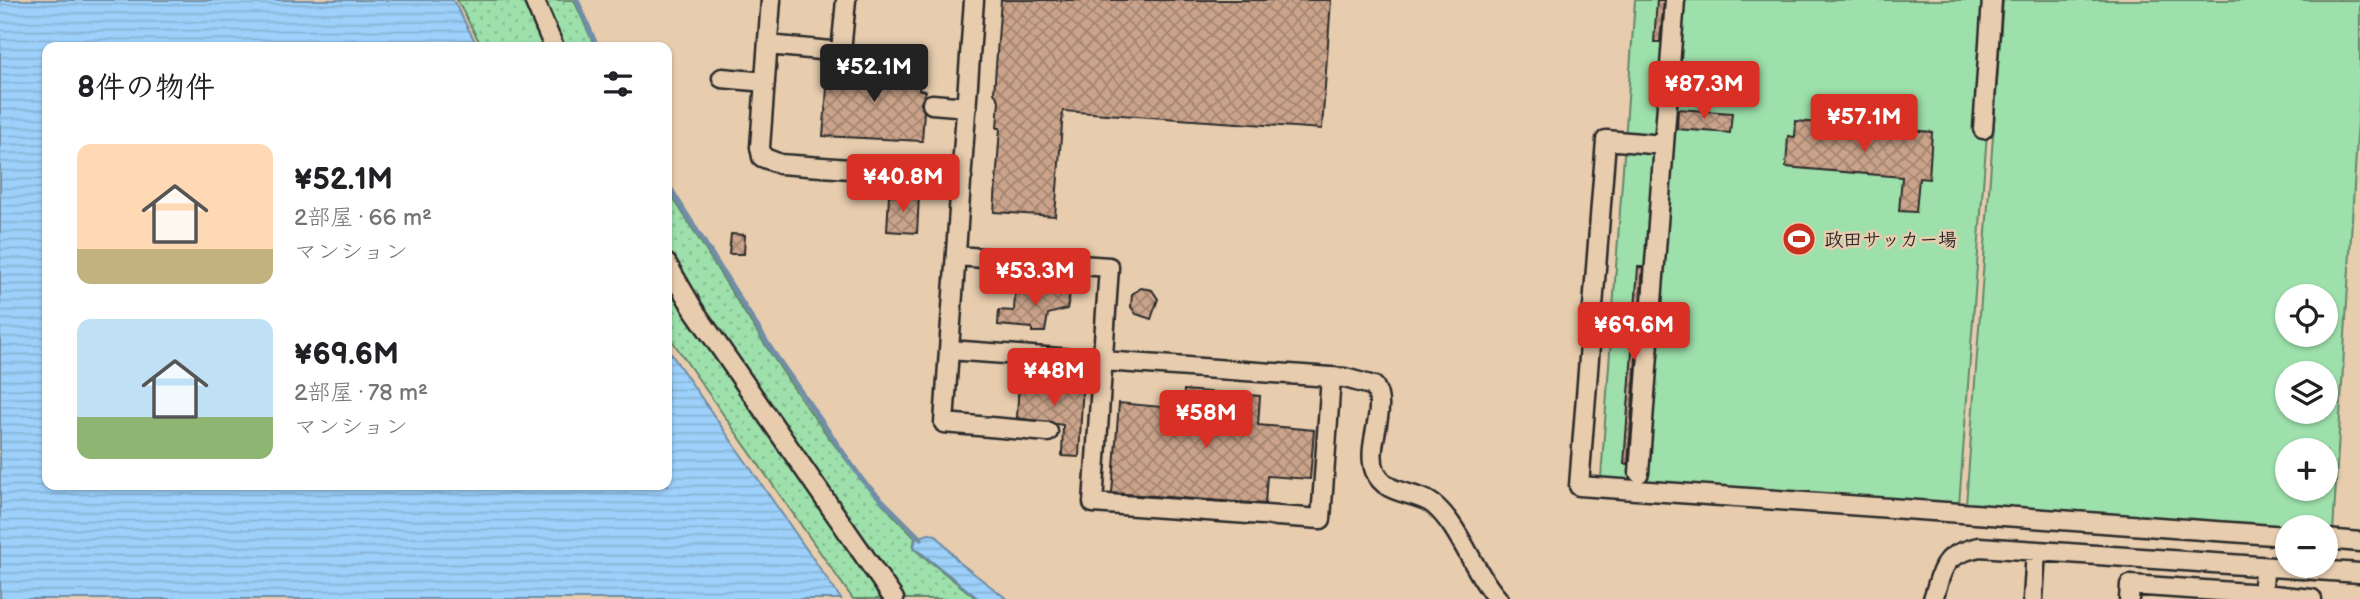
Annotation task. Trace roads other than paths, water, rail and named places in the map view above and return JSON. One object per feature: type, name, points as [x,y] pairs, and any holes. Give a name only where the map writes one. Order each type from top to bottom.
[{"type":"lane","points":[[534,0],[553,42]]},
{"type":"lane","points":[[771,0],[760,147],[762,157],[770,161],[962,177]]},
{"type":"lane","points":[[768,45],[841,52],[846,0]]},
{"type":"lane","points":[[974,0],[944,423],[1048,432]]},
{"type":"lane","points":[[1639,473],[1675,0]]},
{"type":"lane","points":[[1983,130],[1992,0]]},
{"type":"lane","points":[[722,78],[765,82]]},
{"type":"lane","points":[[932,104],[967,107]]},
{"type":"lane","points":[[1663,145],[1606,140],[1579,486],[2275,535]]},
{"type":"lane","points":[[956,256],[1109,267],[1093,503],[1321,519],[1331,377]]},
{"type":"lane","points":[[672,272],[731,365],[894,599]]},
{"type":"lane","points":[[949,350],[1331,377],[1374,386],[1378,400],[1373,458],[1375,471],[1383,483],[1395,491],[1423,497],[1445,516],[1498,599]]},
{"type":"lane","points":[[2338,540],[2360,542]]},
{"type":"lane","points":[[1933,599],[1942,566],[1956,552],[1979,547],[2354,571]]},
{"type":"lane","points":[[2033,599],[2036,551]]},
{"type":"lane","points":[[2263,594],[2264,567]]},
{"type":"lane","points":[[2129,599],[2130,585],[2312,599]]},
{"type":"water","points":[[0,0],[453,0],[475,42],[42,42],[42,490],[672,490],[672,355],[841,599],[0,599]]},
{"type":"water","points":[[936,535],[959,562],[1007,599],[979,599],[914,547],[916,538]]},
{"type":"waterway","points":[[577,0],[595,42]]},
{"type":"waterway","points":[[672,191],[773,352],[863,481],[921,539]]},
{"type":"place","name":"政田サッカー場","points":[[1799,239]]}]
